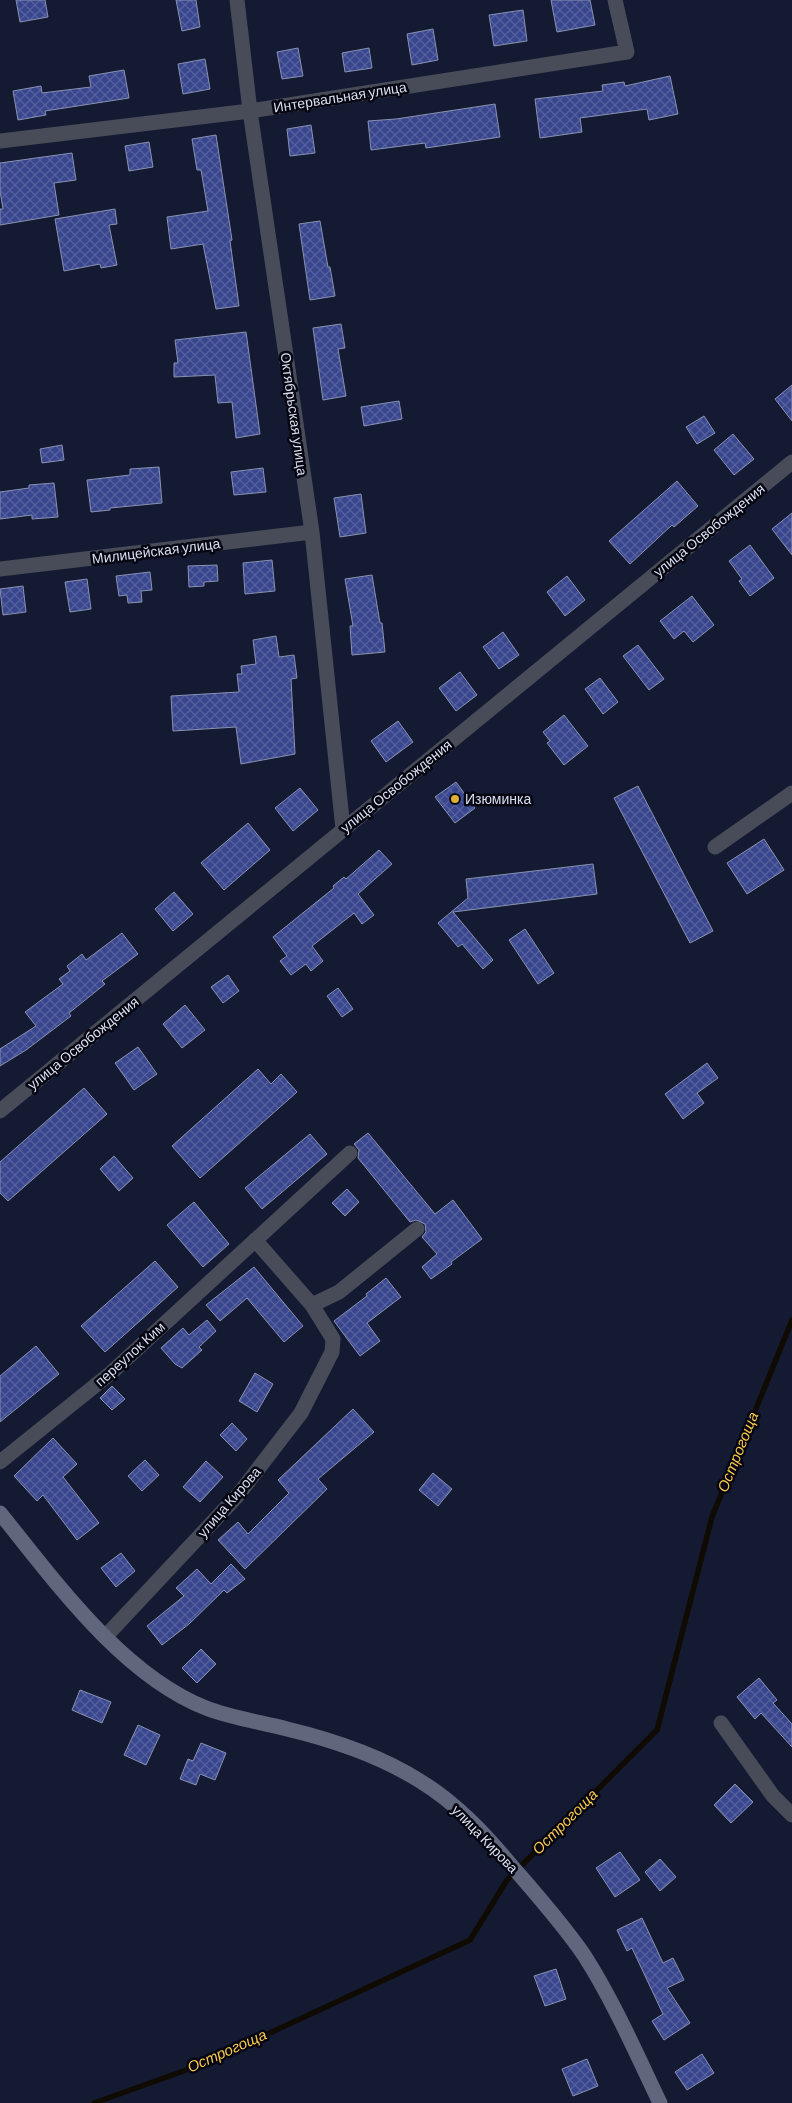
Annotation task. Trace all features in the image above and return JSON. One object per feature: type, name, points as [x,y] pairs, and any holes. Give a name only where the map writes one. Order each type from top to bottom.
[{"type":"main road","name":"улица Кирова","points":[[0,1513],[59,1585],[106,1636],[130,1660],[177,1694],[206,1708],[339,1743],[393,1766],[443,1797],[468,1817],[548,1908],[584,1956],[615,2011],[660,2103]]},
{"type":"street","name":"Октябрьская улица","points":[[237,0],[250,111],[312,532],[343,829]]},
{"type":"street","name":"Интервальная улица","points":[[0,141],[250,111],[626,52],[615,0]]},
{"type":"street","name":"улица Освобождения","points":[[0,1111],[792,462]]},
{"type":"street","name":"Милицейская улица","points":[[0,569],[312,532]]},
{"type":"street","points":[[715,847],[792,793]]},
{"type":"street","name":"переулок Ким","points":[[0,1462],[112,1372],[350,1153]]},
{"type":"street","points":[[254,1240],[312,1305],[340,1292],[417,1229]]},
{"type":"street","name":"улица Кирова","points":[[106,1636],[238,1495],[302,1413],[332,1352],[333,1339],[312,1305]]},
{"type":"street","points":[[721,1723],[773,1796],[792,1815]]},
{"type":"building","points":[[16,0],[45,0],[48,17],[20,22]]},
{"type":"building","points":[[176,0],[196,0],[200,27],[182,31]]},
{"type":"building","points":[[551,0],[590,0],[595,25],[557,32]]},
{"type":"building","points":[[523,10],[527,41],[494,46],[489,15]]},
{"type":"building","points":[[433,29],[438,60],[412,65],[407,34]]},
{"type":"building","points":[[298,48],[303,76],[282,79],[277,52]]},
{"type":"building","points":[[369,48],[372,68],[345,72],[342,53]]},
{"type":"building","points":[[205,59],[210,89],[183,94],[178,64]]},
{"type":"building","points":[[124,70],[129,98],[45,111],[46,115],[18,120],[13,91],[41,86],[42,93],[91,87],[89,76]]},
{"type":"building","points":[[670,76],[678,114],[649,120],[647,109],[580,118],[582,132],[540,138],[535,99],[603,91],[602,85],[624,82],[625,86]]},
{"type":"building","points":[[495,104],[500,137],[426,148],[425,143],[371,150],[368,121],[396,119]]},
{"type":"building","points":[[311,125],[315,153],[290,156],[287,129]]},
{"type":"building","points":[[216,135],[232,240],[230,241],[239,306],[216,309],[203,244],[171,249],[167,217],[208,211],[201,170],[197,170],[192,139]]},
{"type":"building","points":[[149,142],[153,167],[129,171],[125,146]]},
{"type":"building","points":[[72,153],[76,180],[54,183],[59,215],[0,225],[0,209],[3,209],[0,191],[0,163]]},
{"type":"building","points":[[115,209],[117,224],[109,225],[117,265],[101,268],[100,264],[64,271],[55,219]]},
{"type":"building","points":[[320,221],[335,296],[310,300],[299,224]]},
{"type":"building","points":[[341,324],[345,348],[338,349],[346,396],[323,400],[313,328]]},
{"type":"building","points":[[246,332],[260,434],[236,438],[232,402],[218,403],[215,375],[174,377],[174,363],[178,363],[175,340]]},
{"type":"building","points":[[792,385],[792,421],[775,399]]},
{"type":"building","points":[[399,401],[402,419],[364,426],[361,407]]},
{"type":"building","points":[[704,416],[715,433],[697,444],[686,427]]},
{"type":"building","points":[[733,434],[754,459],[734,475],[714,450]]},
{"type":"building","points":[[62,445],[64,460],[42,463],[40,449]]},
{"type":"building","points":[[159,467],[162,503],[110,508],[110,510],[91,512],[87,480],[130,475],[130,469]]},
{"type":"building","points":[[263,468],[266,492],[234,495],[231,472]]},
{"type":"building","points":[[677,481],[698,506],[674,527],[672,525],[630,564],[609,541]]},
{"type":"building","points":[[54,483],[58,517],[32,519],[32,515],[0,519],[0,492],[29,488],[29,485]]},
{"type":"building","points":[[361,494],[366,533],[340,537],[334,498]]},
{"type":"building","points":[[792,513],[792,555],[772,529]]},
{"type":"building","points":[[750,545],[774,578],[750,596],[739,581],[742,579],[729,561]]},
{"type":"building","points":[[272,560],[275,591],[245,594],[243,563]]},
{"type":"building","points":[[217,565],[218,581],[204,582],[204,586],[189,587],[188,566]]},
{"type":"building","points":[[150,572],[152,590],[141,591],[142,602],[128,603],[127,595],[119,596],[116,576]]},
{"type":"building","points":[[372,575],[380,623],[382,623],[385,652],[352,655],[350,626],[353,626],[345,579]]},
{"type":"building","points":[[567,576],[585,600],[565,616],[547,592]]},
{"type":"building","points":[[87,579],[91,609],[70,612],[65,582]]},
{"type":"building","points":[[23,586],[26,612],[3,615],[0,589]]},
{"type":"building","points":[[692,596],[714,625],[693,642],[684,631],[674,639],[660,621]]},
{"type":"building","points":[[503,632],[519,655],[499,669],[483,647]]},
{"type":"building","points":[[276,636],[279,657],[294,655],[297,678],[291,679],[295,754],[241,764],[236,727],[173,731],[171,696],[239,692],[237,674],[242,674],[241,666],[256,664],[253,640]]},
{"type":"building","points":[[638,645],[664,679],[649,690],[623,656]]},
{"type":"building","points":[[460,672],[477,695],[456,711],[439,688]]},
{"type":"building","points":[[600,678],[618,702],[603,714],[585,689]]},
{"type":"building","points":[[564,715],[588,746],[564,765],[547,743],[550,741],[543,732]]},
{"type":"building","points":[[398,721],[413,742],[386,762],[371,741]]},
{"type":"building","points":[[456,782],[475,808],[455,823],[435,797]]},
{"type":"building","points":[[638,786],[713,931],[690,943],[614,798]]},
{"type":"building","points":[[300,788],[318,810],[293,831],[275,808]]},
{"type":"building","points":[[248,823],[270,850],[224,890],[201,863]]},
{"type":"building","points":[[764,839],[784,870],[747,894],[727,863]]},
{"type":"building","points":[[379,850],[392,864],[358,894],[374,915],[362,924],[354,913],[312,946],[323,961],[311,971],[306,964],[291,975],[280,961],[287,956],[273,937]]},
{"type":"building","points":[[593,864],[597,894],[453,912],[493,960],[483,969],[462,944],[458,947],[438,923],[468,898],[466,879]]},
{"type":"building","points":[[174,892],[193,914],[173,931],[155,909]]},
{"type":"building","points":[[525,929],[554,973],[538,984],[509,940]]},
{"type":"building","points":[[122,933],[138,954],[102,981],[105,984],[69,1013],[71,1016],[26,1050],[0,1066],[0,1049],[36,1026],[25,1012],[63,984],[59,979],[70,971],[67,966],[82,954],[86,960]]},
{"type":"building","points":[[228,975],[239,991],[223,1003],[211,987]]},
{"type":"building","points":[[338,988],[353,1009],[342,1017],[327,996]]},
{"type":"building","points":[[185,1005],[205,1030],[182,1048],[163,1024]]},
{"type":"building","points":[[138,1047],[157,1074],[134,1090],[115,1063]]},
{"type":"building","points":[[707,1063],[718,1078],[697,1093],[704,1103],[683,1119],[665,1094]]},
{"type":"building","points":[[258,1069],[271,1084],[281,1074],[297,1092],[200,1178],[172,1146]]},
{"type":"building","points":[[84,1088],[107,1114],[8,1201],[0,1193],[0,1162]]},
{"type":"building","points":[[368,1133],[435,1214],[453,1200],[482,1239],[431,1279],[422,1267],[437,1254],[422,1237],[426,1232],[425,1224],[416,1220],[410,1222],[358,1158],[359,1150],[354,1144]]},
{"type":"building","points":[[310,1134],[327,1154],[262,1209],[245,1188]]},
{"type":"building","points":[[114,1156],[133,1178],[119,1191],[100,1169]]},
{"type":"building","points":[[347,1189],[359,1202],[345,1216],[332,1203]]},
{"type":"building","points":[[194,1202],[229,1244],[203,1267],[167,1225]]},
{"type":"building","points":[[155,1261],[178,1287],[105,1352],[81,1326]]},
{"type":"building","points":[[254,1267],[303,1326],[284,1342],[247,1298],[220,1321],[206,1305]]},
{"type":"building","points":[[386,1278],[401,1297],[367,1323],[380,1341],[360,1356],[334,1321],[367,1296],[366,1294]]},
{"type":"building","points":[[207,1320],[216,1331],[199,1347],[202,1350],[182,1368],[175,1364],[161,1348],[183,1328],[189,1335]]},
{"type":"building","points":[[36,1346],[59,1374],[0,1422],[0,1376]]},
{"type":"building","points":[[255,1373],[273,1384],[257,1412],[239,1401]]},
{"type":"building","points":[[112,1386],[125,1399],[112,1410],[100,1398]]},
{"type":"building","points":[[353,1409],[374,1432],[318,1479],[327,1489],[245,1569],[218,1540],[238,1522],[248,1534],[289,1493],[278,1480]]},
{"type":"building","points":[[232,1423],[247,1439],[236,1451],[220,1435]]},
{"type":"building","points":[[53,1438],[77,1464],[63,1477],[99,1523],[77,1540],[43,1495],[37,1501],[14,1476]]},
{"type":"building","points":[[145,1460],[159,1475],[142,1491],[128,1476]]},
{"type":"building","points":[[206,1461],[223,1477],[200,1502],[183,1487]]},
{"type":"building","points":[[433,1473],[452,1489],[438,1506],[419,1490]]},
{"type":"building","points":[[121,1553],[135,1571],[116,1587],[101,1568]]},
{"type":"building","points":[[231,1564],[245,1579],[227,1593],[224,1590],[189,1624],[162,1645],[147,1626],[184,1596],[176,1588],[197,1569],[211,1584]]},
{"type":"building","points":[[201,1649],[216,1664],[197,1683],[182,1668]]},
{"type":"building","points":[[759,1678],[777,1700],[773,1703],[792,1724],[792,1747],[761,1713],[755,1719],[737,1697]]},
{"type":"building","points":[[80,1690],[111,1702],[102,1723],[72,1710]]},
{"type":"building","points":[[138,1725],[160,1735],[146,1765],[124,1755]]},
{"type":"building","points":[[201,1743],[226,1753],[215,1780],[200,1774],[196,1785],[180,1779],[188,1759],[193,1761]]},
{"type":"building","points":[[735,1784],[753,1802],[731,1823],[714,1805]]},
{"type":"building","points":[[620,1852],[640,1880],[615,1897],[596,1868]]},
{"type":"building","points":[[660,1859],[676,1877],[660,1891],[645,1872]]},
{"type":"building","points":[[642,1918],[663,1963],[673,1958],[684,1980],[667,1988],[690,2023],[664,2040],[652,2021],[663,2014],[632,1948],[627,1951],[617,1930]]},
{"type":"building","points":[[556,1969],[566,1999],[545,2006],[534,1976]]},
{"type":"building","points":[[702,2054],[714,2073],[687,2090],[675,2072]]},
{"type":"building","points":[[587,2059],[598,2086],[573,2096],[562,2069]]},
{"type":"waterway","name":"Острогоща","points":[[94,2103],[203,2064],[470,1940],[507,1880],[657,1730],[712,1517],[792,1320]]},
{"type":"place","name":"Изюминка","points":[[455,799]]}]
